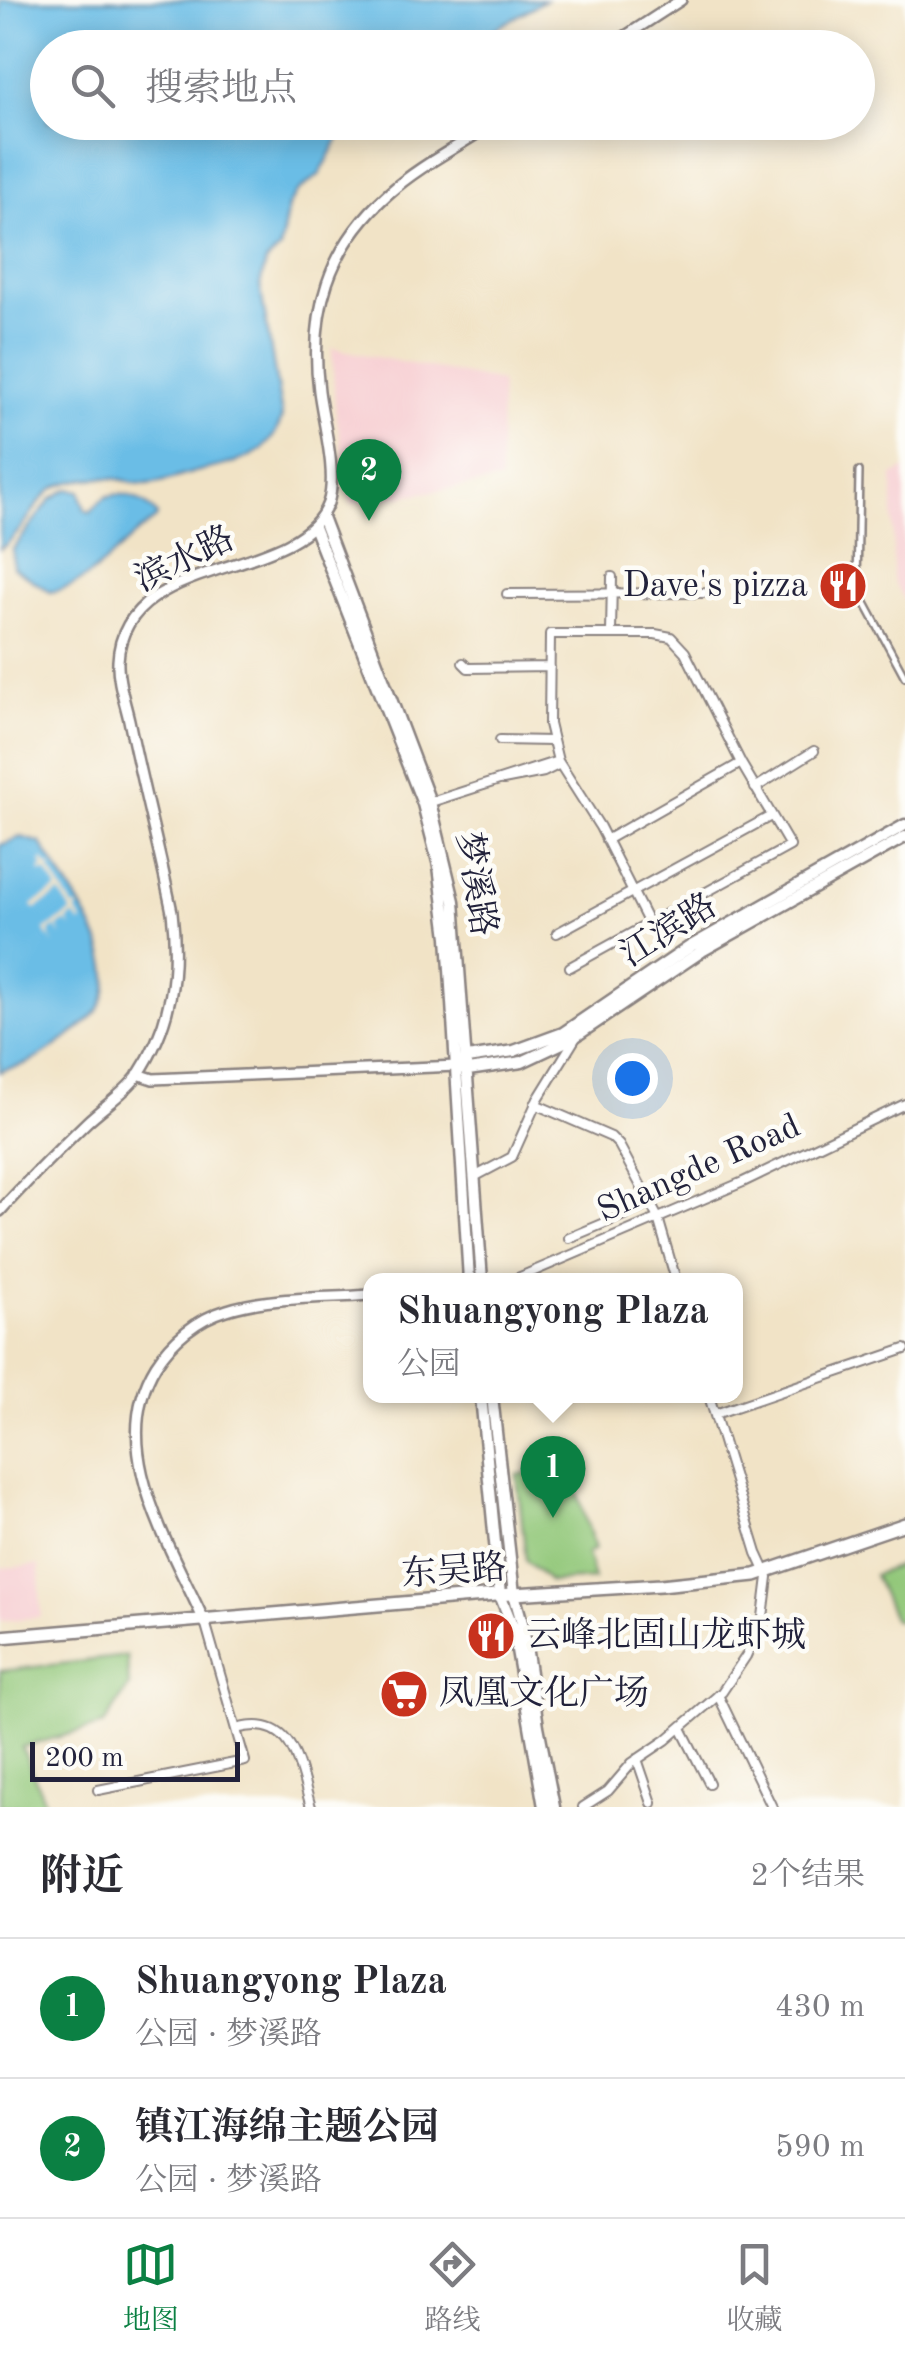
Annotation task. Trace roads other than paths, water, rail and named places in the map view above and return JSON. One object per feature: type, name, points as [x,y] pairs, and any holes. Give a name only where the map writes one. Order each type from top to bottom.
[{"type":"main road","name":"梦溪路","points":[[322,517],[427,803],[445,904],[464,1065],[482,1273]]},
{"type":"main road","name":"梦溪路","points":[[314,528],[427,803]]},
{"type":"main road","name":"江滨路","points":[[464,1065],[563,1033],[691,946],[905,825]]},
{"type":"main road","name":"江滨路","points":[[464,1065],[522,1062],[578,1035],[702,951],[905,837]]},
{"type":"main road","name":"梦溪路","points":[[464,1065],[469,1273]]},
{"type":"main road","points":[[482,1403],[512,1627],[544,1807]]},
{"type":"main road","points":[[493,1403],[508,1598],[554,1807]]},
{"type":"main road","name":"东吴路","points":[[0,1640],[508,1598],[662,1591],[767,1574],[905,1527]]},
{"type":"street","points":[[635,30],[681,0]]},
{"type":"street","name":"滨水路","points":[[0,1210],[138,1074],[157,1036],[175,984],[176,946],[166,882],[118,663],[131,619],[148,602],[212,571],[286,544],[314,528],[322,517],[333,484],[315,354],[317,311],[326,287],[359,225],[390,193],[468,140]]},
{"type":"street","points":[[858,471],[856,588],[905,677]]},
{"type":"street","points":[[611,634],[612,578]]},
{"type":"street","points":[[507,594],[703,593]]},
{"type":"street","points":[[570,967],[649,924],[790,846],[741,763],[685,652],[671,637],[550,634],[552,741],[559,762],[606,840],[649,924]]},
{"type":"street","points":[[463,663],[468,668],[550,667]]},
{"type":"street","points":[[500,740],[552,741]]},
{"type":"street","points":[[755,788],[814,751]]},
{"type":"street","points":[[427,803],[544,772],[559,762]]},
{"type":"street","points":[[606,840],[741,763]]},
{"type":"street","points":[[557,933],[771,816]]},
{"type":"street","points":[[476,1176],[512,1158],[535,1104],[578,1035]]},
{"type":"street","name":"江滨路","points":[[138,1074],[153,1079],[464,1065]]},
{"type":"street","points":[[535,1104],[611,1137],[658,1218],[674,1273]]},
{"type":"street","name":"Shangde Road","points":[[530,1273],[743,1182],[905,1104]]},
{"type":"street","points":[[569,1238],[650,1204]]},
{"type":"street","points":[[98,1790],[245,1761],[205,1622],[144,1480],[137,1436],[146,1383],[166,1350],[193,1326],[227,1310],[363,1296]]},
{"type":"street","points":[[714,1414],[905,1348]]},
{"type":"street","points":[[583,1807],[718,1695],[746,1656],[763,1616],[767,1574],[711,1403]]},
{"type":"street","points":[[718,1695],[772,1807]]},
{"type":"street","points":[[236,1729],[268,1725],[283,1737],[293,1748],[312,1807]]},
{"type":"street","points":[[681,1728],[709,1783]]},
{"type":"street","points":[[637,1759],[652,1803]]},
{"type":"street","points":[[604,1793],[608,1807]]},
{"type":"water","points":[[0,0],[545,0],[493,30],[30,30],[30,140],[338,140],[320,174],[296,193],[288,206],[280,249],[266,262],[260,285],[282,416],[270,441],[239,461],[160,482],[143,484],[94,478],[56,487],[0,549]]},
{"type":"water","points":[[67,489],[80,491],[85,510],[90,512],[106,497],[123,495],[142,502],[157,515],[93,572],[66,588],[50,592],[13,567],[13,549],[51,499]]},
{"type":"water","points":[[21,837],[41,843],[80,904],[103,952],[107,976],[104,998],[86,1023],[39,1057],[0,1072],[0,845]]},
{"type":"place","name":"镇江海绵主题公园","points":[[369,521]]},
{"type":"place","name":"Dave's pizza","points":[[843,586]]},
{"type":"place","name":"Shuangyong Plaza","points":[[553,1518]]},
{"type":"place","name":"云峰北固山龙虾城","points":[[491,1636]]},
{"type":"place","name":"凤凰文化广场","points":[[404,1694]]}]
